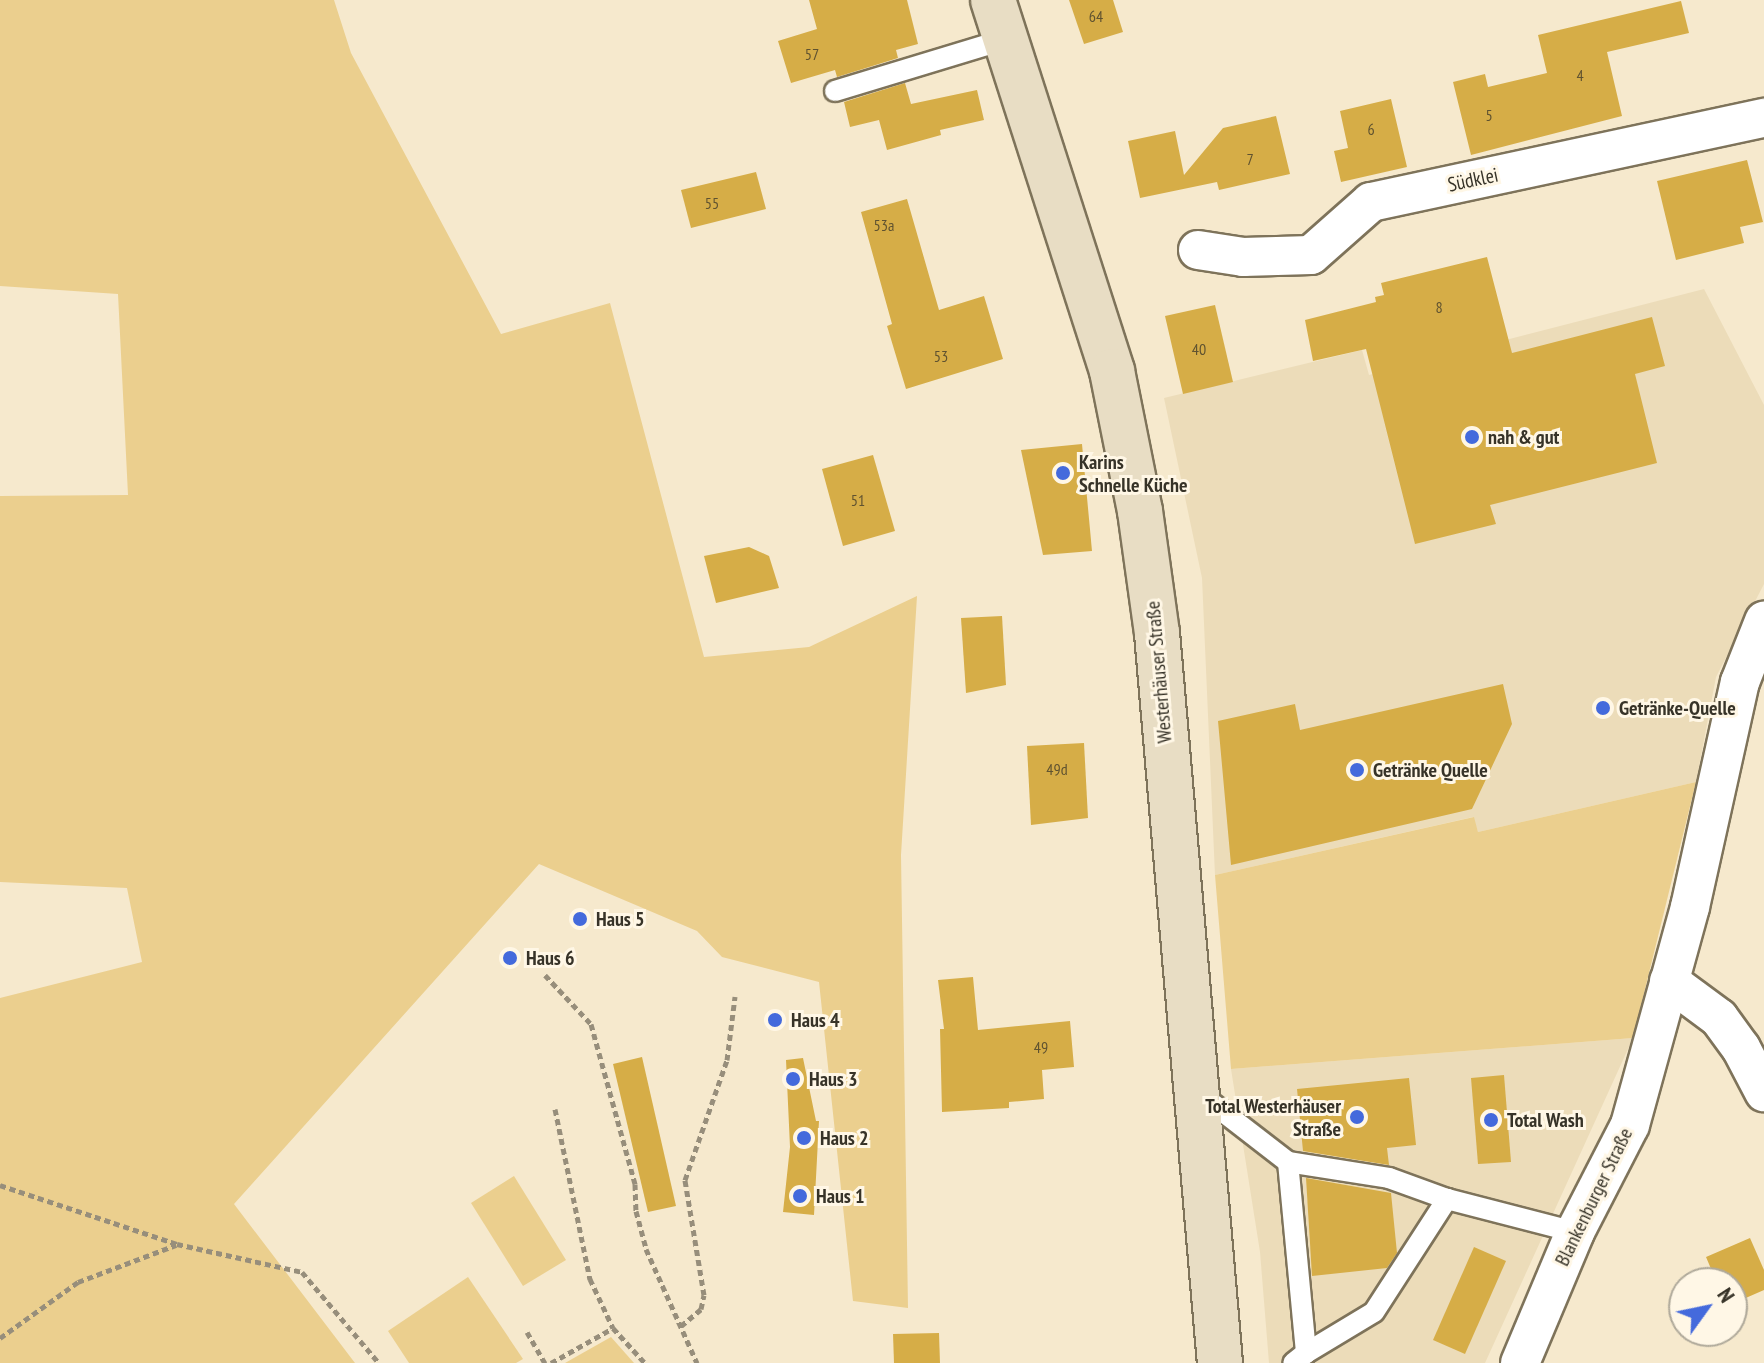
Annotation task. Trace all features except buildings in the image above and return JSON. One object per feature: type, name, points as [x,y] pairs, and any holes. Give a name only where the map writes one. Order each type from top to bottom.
[{"type":"main road","name":"Westerhäuser Straße","points":[[1000,19],[1112,371],[1140,511],[1157,633],[1220,1363]]},
{"type":"street","name":"Südklei","points":[[1198,250],[1243,257],[1311,255],[1371,202],[1764,118]]},
{"type":"street","name":"Blankenburger Straße","points":[[1520,1363],[1575,1232],[1630,1125],[1669,981],[1740,682],[1764,621]]},
{"type":"street","points":[[1669,981],[1719,1018],[1741,1048],[1764,1092]]},
{"type":"lane","points":[[835,91],[1000,19]]},
{"type":"lane","points":[[1194,1089],[1288,1162],[1389,1178],[1447,1199],[1575,1232]]},
{"type":"lane","points":[[1288,1162],[1300,1358],[1374,1312],[1447,1199]]},
{"type":"path","points":[[545,975],[591,1024],[635,1184],[636,1211],[646,1249],[697,1363]]},
{"type":"path","points":[[681,1326],[701,1309],[704,1295],[685,1180],[727,1060],[735,997]]},
{"type":"path","points":[[555,1109],[590,1279],[613,1328],[645,1363]]},
{"type":"path","points":[[0,1185],[177,1244],[302,1272],[379,1363]]},
{"type":"path","points":[[0,1338],[78,1282],[177,1244]]},
{"type":"path","points":[[527,1332],[548,1363],[613,1328]]},
{"type":"shaded area","points":[[0,0],[334,0],[351,53],[501,334],[610,303],[704,657],[809,647],[917,596],[901,855],[908,1308],[853,1301],[819,982],[722,957],[697,931],[539,864],[234,1204],[355,1363],[0,1363],[0,998],[142,962],[127,888],[0,882],[0,496],[128,495],[118,294],[0,286]]},
{"type":"shaded area","points":[[1704,289],[1764,405],[1764,584],[1716,677],[1696,782],[1478,832],[1473,817],[1215,875],[1202,578],[1164,398],[1362,350],[1369,375]]},
{"type":"shaded area","points":[[1696,782],[1633,1038],[1231,1069],[1215,875],[1474,817],[1478,832]]},
{"type":"shaded area","points":[[1633,1038],[1485,1363],[1269,1363],[1260,1252],[1231,1069]]},
{"type":"shaded area","points":[[514,1176],[566,1260],[523,1286],[471,1203]]},
{"type":"shaded area","points":[[468,1277],[523,1359],[516,1363],[409,1363],[388,1331]]},
{"type":"shaded area","points":[[611,1337],[634,1363],[565,1363]]},
{"type":"place","name":"nah & gut","points":[[1472,437]]},
{"type":"place","name":"Karins Schnelle Küche","points":[[1063,473]]},
{"type":"place","name":"Getränke-Quelle","points":[[1603,708]]},
{"type":"place","name":"Getränke Quelle","points":[[1357,770]]},
{"type":"place","name":"Haus 5","points":[[580,919]]},
{"type":"place","name":"Haus 6","points":[[510,958]]},
{"type":"place","name":"Haus 4","points":[[775,1020]]},
{"type":"place","name":"Haus 3","points":[[793,1079]]},
{"type":"place","name":"Total Westerhäuser Straße","points":[[1357,1117]]},
{"type":"place","name":"Total Wash","points":[[1491,1120]]},
{"type":"place","name":"Haus 2","points":[[804,1138]]},
{"type":"place","name":"Haus 1","points":[[800,1196]]}]
